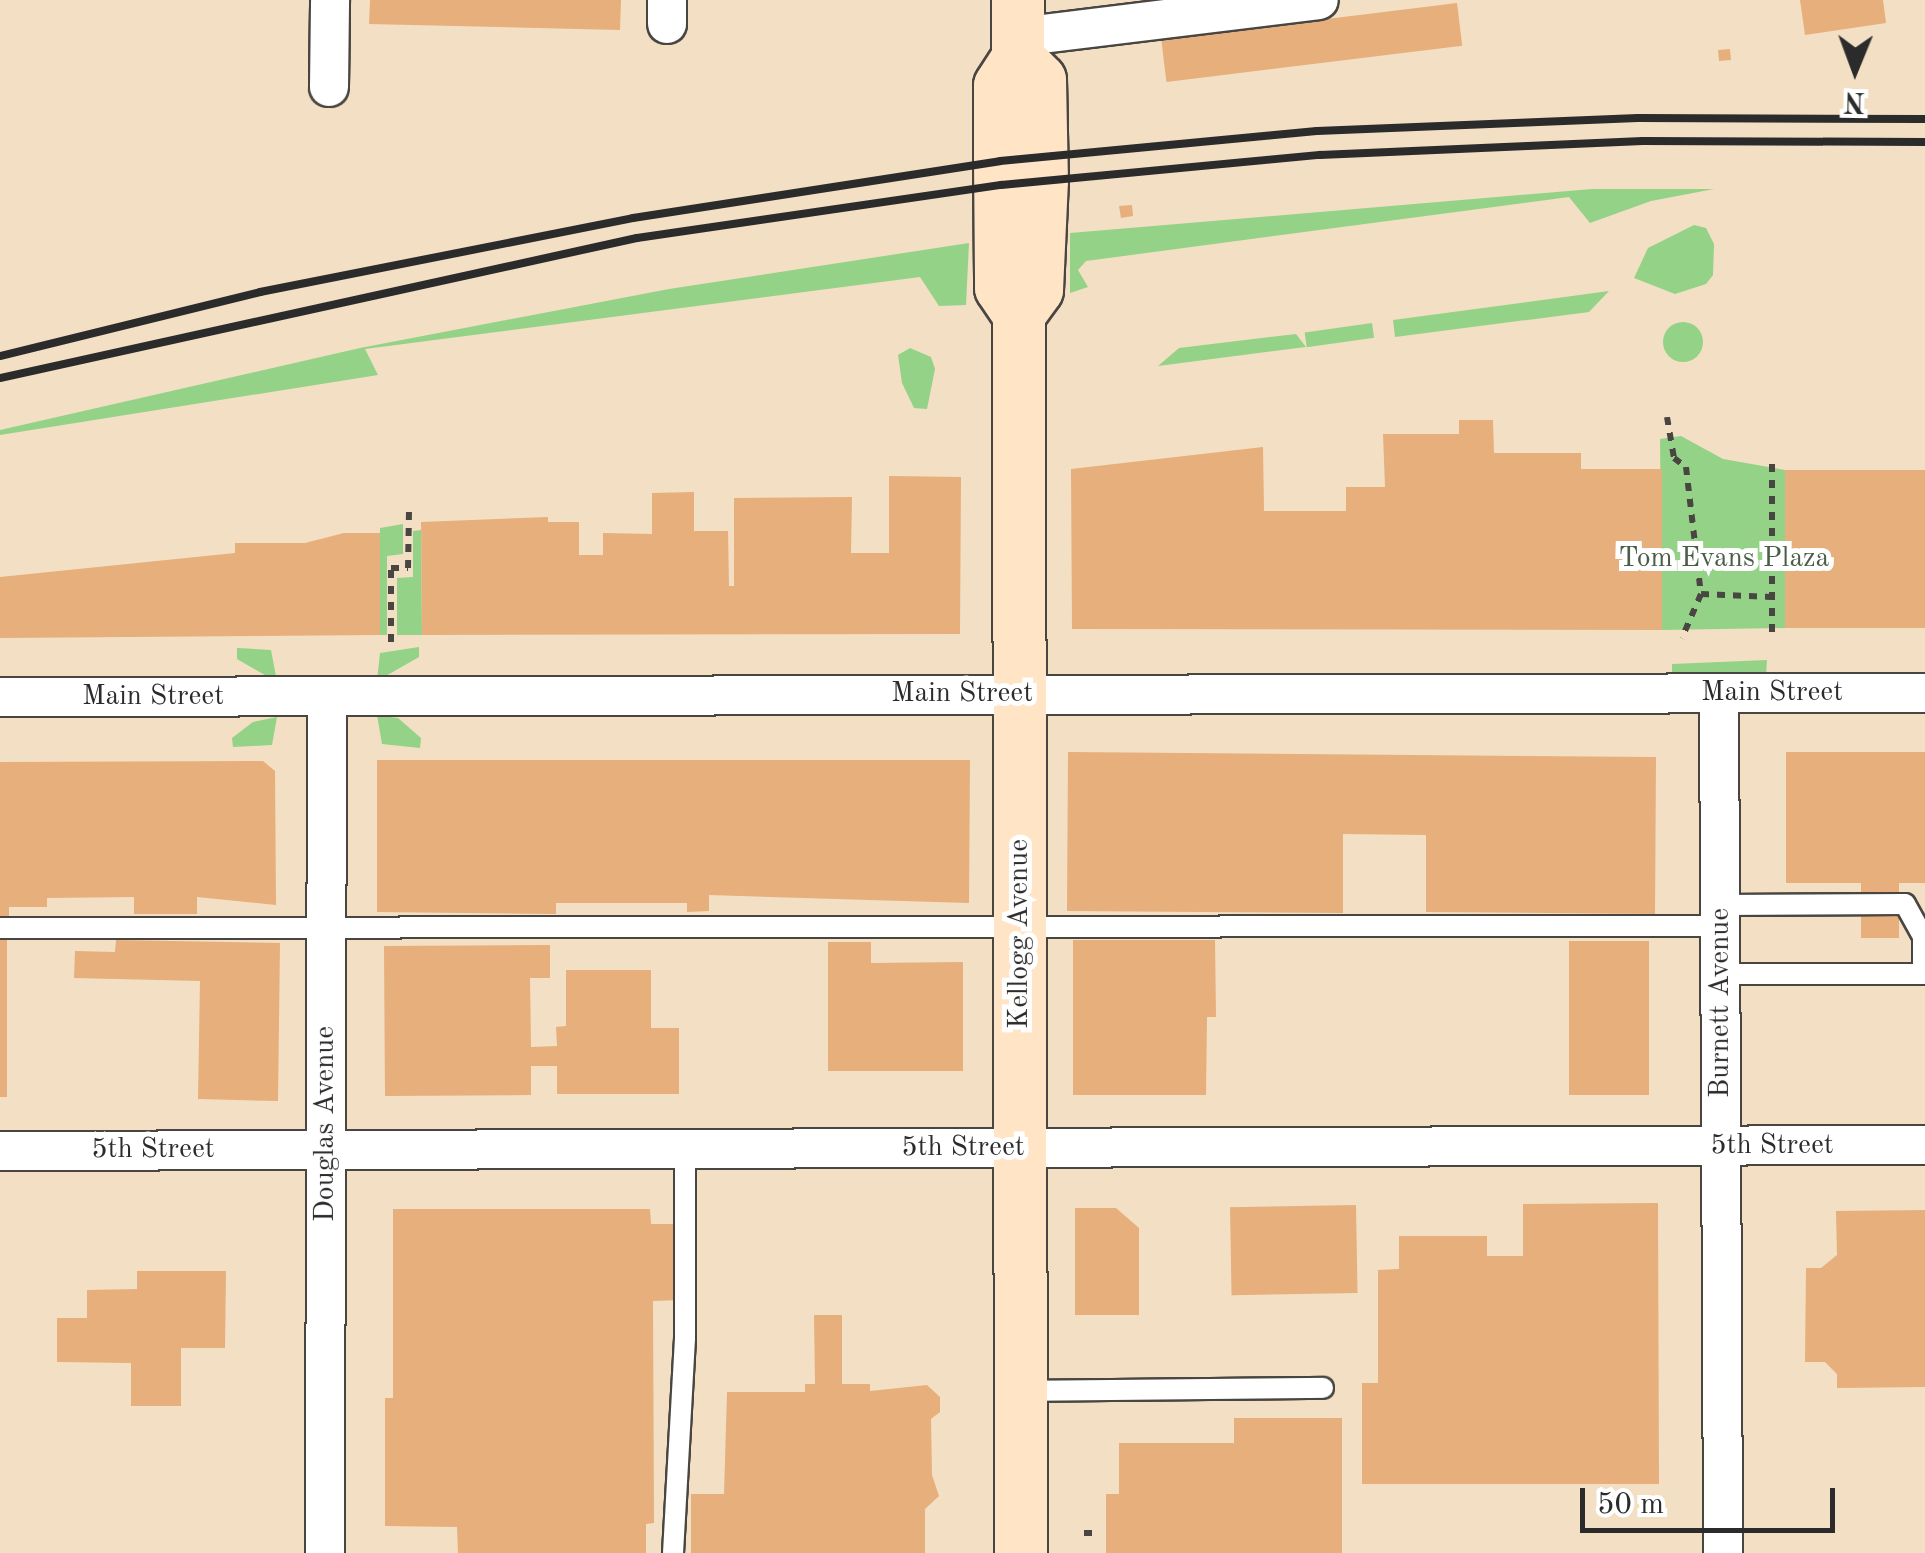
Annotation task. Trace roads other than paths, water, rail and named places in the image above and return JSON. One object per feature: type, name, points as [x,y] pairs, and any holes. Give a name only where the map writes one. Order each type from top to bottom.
[{"type":"street","points":[[329,87],[330,0]]},
{"type":"street","points":[[1018,32],[1227,6],[1319,0]]},
{"type":"street","name":"Kellogg Avenue","points":[[1018,32],[1000,86],[1000,161],[1001,288],[1018,316],[1021,1553]]},
{"type":"street","name":"Burnett Avenue","points":[[1719,693],[1722,1553]]},
{"type":"street","name":"Main Street","points":[[0,697],[1925,693]]},
{"type":"street","name":"Douglas Avenue","points":[[325,1553],[327,696]]},
{"type":"street","name":"5th Street","points":[[0,1150],[1925,1145]]},
{"type":"lane","points":[[0,928],[1020,924],[1721,915],[1904,904],[1923,936],[1924,974],[1722,974]]},
{"type":"lane","points":[[673,1553],[685,1338],[686,1148]]},
{"type":"lane","points":[[1021,1391],[1323,1388]]},
{"type":"railway","points":[[0,356],[260,292],[633,218],[1000,161],[1317,131],[1638,118],[1925,119]]},
{"type":"railway","points":[[0,378],[637,238],[1001,185],[1320,155],[1643,141],[1925,142]]},
{"type":"park label","name":"Tom Evans Plaza","points":[[1724,559]]}]
